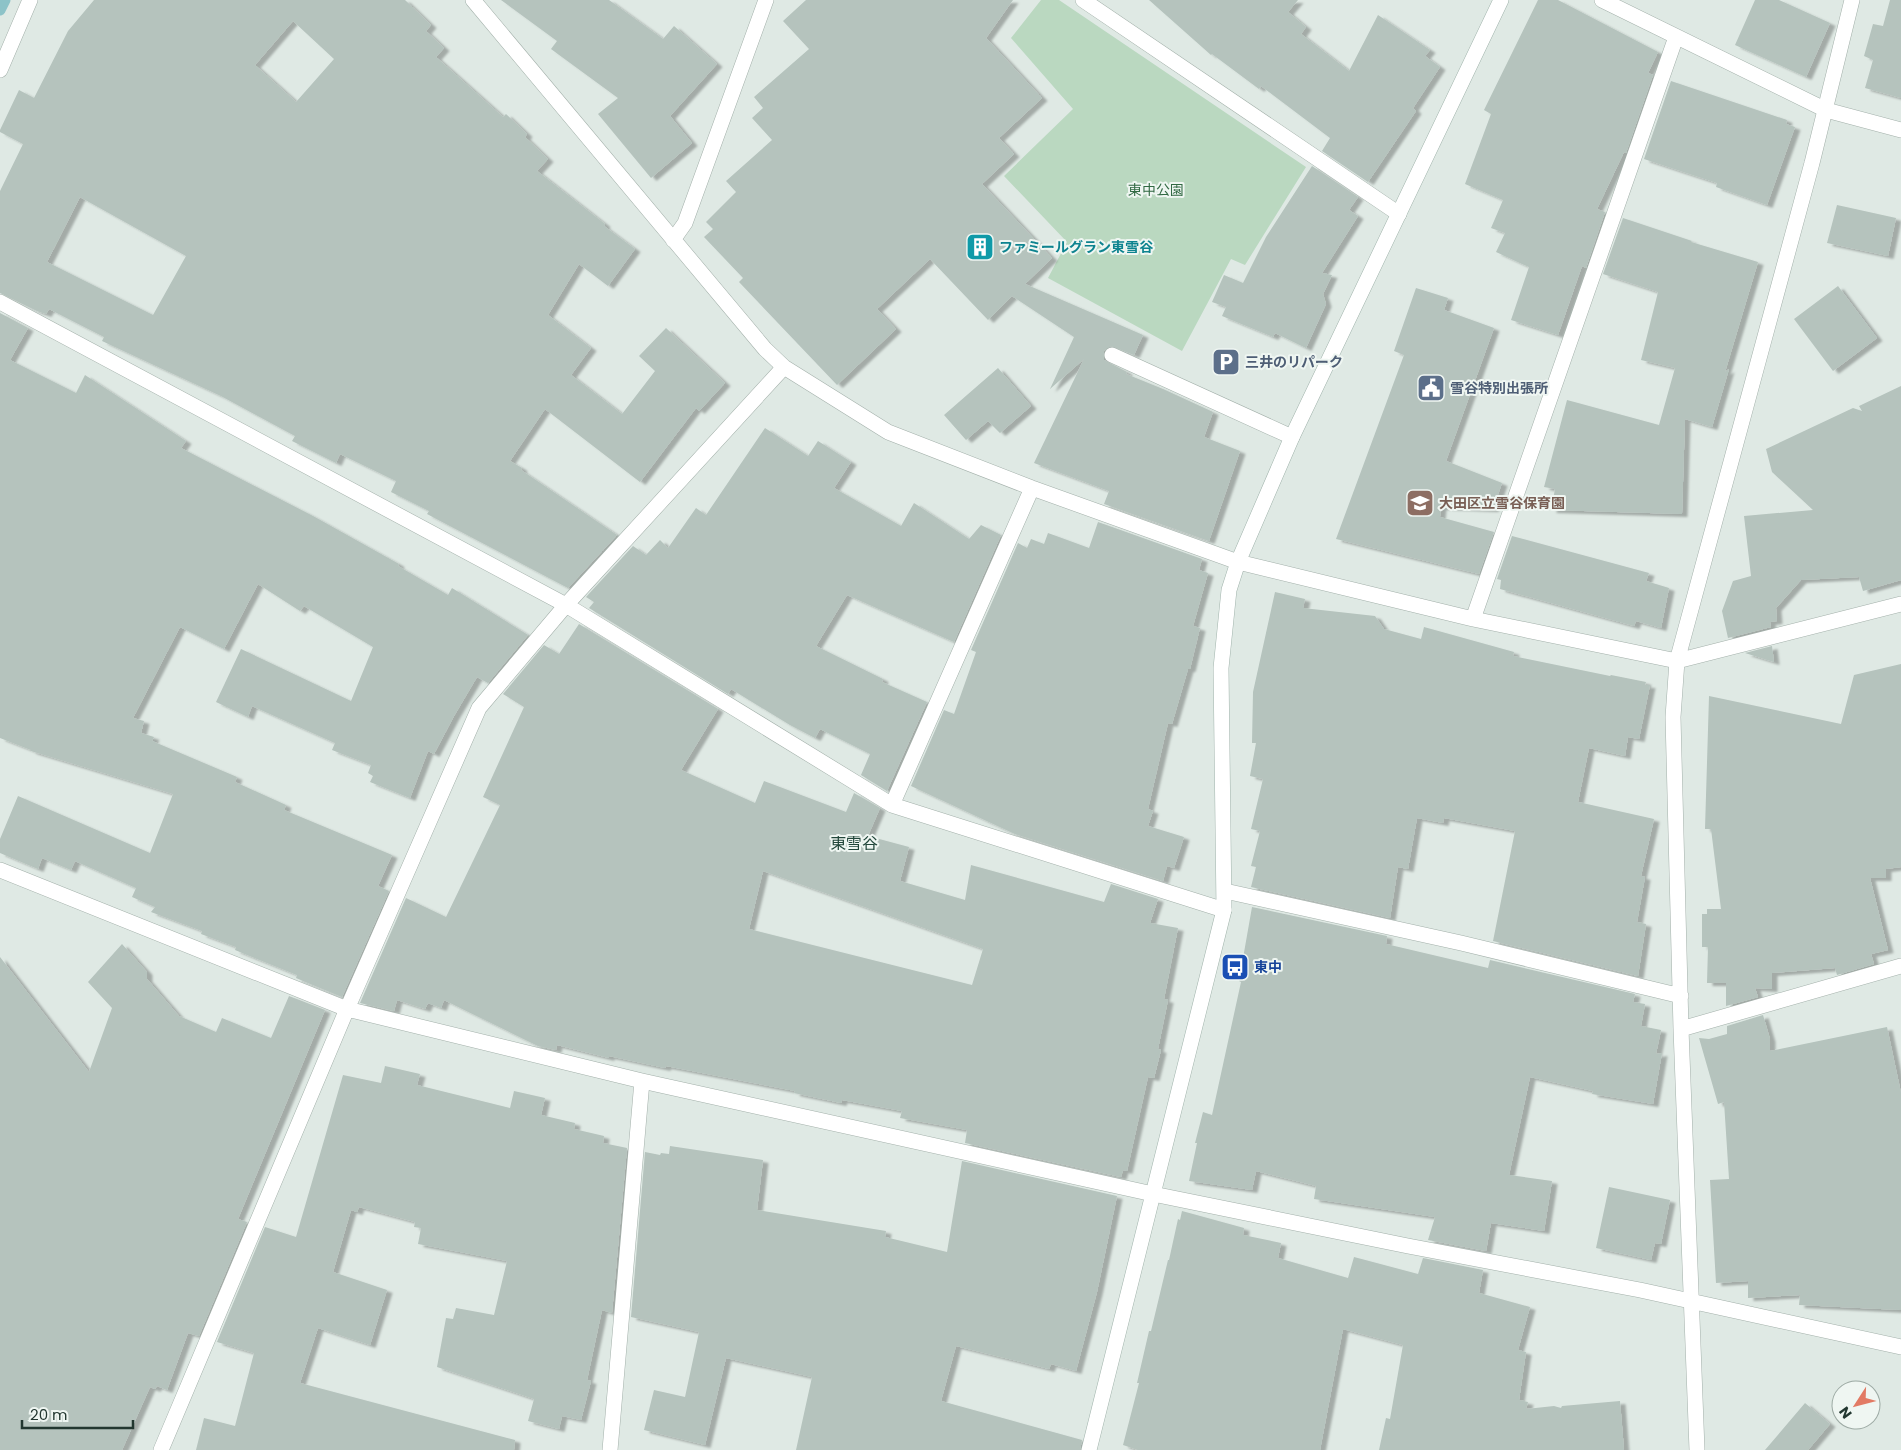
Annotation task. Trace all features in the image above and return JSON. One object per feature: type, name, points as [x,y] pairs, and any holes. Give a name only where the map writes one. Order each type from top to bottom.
[{"type":"street","points":[[0,70],[30,0]]},
{"type":"street","points":[[473,0],[765,349],[784,367],[888,432],[1032,488],[1238,562],[1473,619],[1677,661],[1901,604]]},
{"type":"street","points":[[673,240],[685,223],[766,0]]},
{"type":"street","points":[[1083,0],[1399,214]]},
{"type":"street","points":[[1089,1450],[1224,910],[1222,668],[1229,590],[1238,562],[1292,437],[1502,0]]},
{"type":"street","points":[[1602,0],[1826,110],[1901,130]]},
{"type":"street","points":[[1697,1450],[1681,1029],[1673,717],[1677,661],[1826,110],[1852,0]]},
{"type":"street","points":[[1473,619],[1676,37]]},
{"type":"street","points":[[0,302],[566,605],[892,805],[1224,910]]},
{"type":"street","points":[[1112,356],[1292,437]]},
{"type":"street","points":[[161,1450],[347,1009],[479,708],[566,605],[784,367]]},
{"type":"street","points":[[892,805],[1032,488]]},
{"type":"street","points":[[0,870],[347,1009],[642,1081],[1153,1194],[1408,1246],[1640,1290],[1901,1347]]},
{"type":"street","points":[[1225,890],[1461,943],[1681,996]]},
{"type":"street","points":[[1681,1029],[1901,966]]},
{"type":"street","points":[[610,1450],[642,1081]]},
{"type":"green space","name":"東中公園","points":[[1041,0],[1059,0],[1306,167],[1245,265],[1231,259],[1182,351],[1048,278],[1067,242],[1004,176],[1073,109],[1011,38]]},
{"type":"building","points":[[94,0],[405,0],[431,25],[426,31],[444,48],[436,57],[503,117],[506,114],[527,134],[525,137],[548,159],[537,171],[635,249],[608,286],[579,264],[548,315],[591,348],[571,375],[622,414],[655,371],[639,356],[666,328],[725,383],[699,411],[696,408],[640,482],[545,409],[510,461],[617,535],[568,588],[427,514],[429,511],[391,492],[396,481],[340,454],[336,463],[292,441],[295,436],[221,396],[102,341],[104,337],[49,309],[46,314],[0,293],[0,191],[23,144],[0,132],[0,130],[19,90],[34,98],[68,31]],"holes":[[[293,21],[334,59],[296,102],[255,65]],[[80,197],[186,256],[153,315],[47,262]]]},
{"type":"building","points":[[501,0],[609,0],[663,39],[674,26],[717,64],[670,116],[692,143],[651,178],[598,114],[618,98],[551,49],[557,41]]},
{"type":"building","points":[[806,0],[1013,0],[986,38],[1042,98],[999,138],[1014,154],[982,184],[1052,258],[1025,284],[1143,335],[1134,355],[1111,346],[1104,351],[1104,360],[1127,372],[1126,374],[1213,412],[1204,437],[1240,451],[1209,541],[1104,504],[1109,491],[1034,463],[1084,359],[1050,389],[1074,337],[1012,296],[988,320],[930,259],[877,309],[896,329],[837,385],[739,282],[743,278],[704,237],[713,229],[706,222],[736,192],[726,181],[772,140],[752,118],[763,108],[754,97],[809,49],[783,21]]},
{"type":"building","points":[[1149,0],[1298,0],[1288,12],[1306,27],[1301,34],[1349,71],[1378,15],[1430,50],[1425,56],[1440,67],[1413,108],[1416,111],[1368,182],[1322,151],[1330,138],[1261,86],[1259,89],[1211,55]]},
{"type":"building","points":[[1538,0],[1558,0],[1658,52],[1648,73],[1653,75],[1626,153],[1624,152],[1597,209],[1605,212],[1586,268],[1582,266],[1558,335],[1511,320],[1529,267],[1496,252],[1505,233],[1491,228],[1503,200],[1465,184],[1491,114],[1484,110]]},
{"type":"building","points":[[1755,0],[1779,0],[1830,23],[1806,77],[1735,45]]},
{"type":"building","points":[[1890,0],[1901,0],[1901,98],[1865,88],[1873,60],[1864,56],[1873,24],[1883,26]]},
{"type":"building","points":[[1671,81],[1787,120],[1786,124],[1795,127],[1767,205],[1716,187],[1717,183],[1644,159]]},
{"type":"building","points":[[1312,166],[1358,197],[1349,210],[1358,216],[1322,273],[1332,275],[1323,294],[1326,304],[1306,348],[1275,333],[1273,337],[1222,316],[1226,307],[1212,302],[1224,275],[1243,283],[1266,237]]},
{"type":"building","points":[[1837,205],[1896,218],[1888,256],[1827,243]]},
{"type":"building","points":[[1623,218],[1691,242],[1758,262],[1725,372],[1729,369],[1712,427],[1685,419],[1682,514],[1551,510],[1555,489],[1544,487],[1567,400],[1659,425],[1675,368],[1641,360],[1658,292],[1603,274]]},
{"type":"building","points":[[1838,286],[1877,338],[1833,371],[1794,319]]},
{"type":"building","points":[[1416,288],[1448,298],[1444,310],[1494,328],[1446,461],[1502,483],[1493,509],[1441,507],[1440,517],[1494,532],[1479,574],[1336,539],[1404,355],[1394,351]]},
{"type":"building","points":[[0,313],[28,328],[10,360],[76,393],[85,375],[186,441],[181,448],[313,516],[399,564],[398,566],[448,595],[452,588],[528,635],[488,683],[477,677],[434,754],[428,751],[410,798],[370,782],[373,776],[368,773],[371,765],[332,750],[335,743],[252,706],[248,717],[216,702],[241,649],[351,701],[373,647],[304,606],[300,611],[258,584],[224,649],[180,627],[133,718],[144,721],[141,733],[154,737],[152,741],[237,777],[235,782],[286,805],[284,810],[392,855],[378,886],[389,891],[342,997],[296,978],[297,975],[235,950],[236,947],[201,934],[202,931],[151,912],[155,907],[132,897],[136,888],[75,861],[71,870],[42,858],[38,869],[0,853],[0,839],[18,796],[150,853],[173,794],[31,751],[0,738]]},
{"type":"building","points":[[998,368],[1031,406],[1000,433],[988,421],[966,440],[944,415]]},
{"type":"building","points":[[1901,386],[1901,580],[1863,591],[1859,577],[1801,580],[1776,608],[1777,621],[1770,622],[1771,627],[1728,638],[1722,611],[1733,581],[1751,576],[1744,516],[1813,510],[1772,472],[1766,449],[1853,408],[1862,411],[1859,406]]},
{"type":"building","points":[[765,428],[808,456],[818,441],[851,462],[834,488],[901,526],[914,503],[969,539],[981,525],[1001,535],[954,642],[847,595],[816,646],[883,679],[882,682],[927,702],[887,791],[861,775],[870,754],[820,729],[815,738],[731,689],[728,694],[589,608],[594,602],[586,597],[633,546],[646,555],[660,540],[668,548],[696,508],[706,515]]},
{"type":"building","points":[[1098,522],[1202,559],[1199,570],[1208,573],[1193,626],[1200,628],[1190,669],[1188,669],[1172,724],[1168,723],[1148,809],[1153,811],[1148,826],[1184,837],[1174,868],[1167,866],[1163,881],[1015,834],[911,786],[944,710],[954,714],[976,652],[971,650],[1018,543],[1027,548],[1031,539],[1044,544],[1048,533],[1089,548]]},
{"type":"building","points":[[1512,536],[1649,573],[1646,581],[1669,588],[1661,628],[1636,621],[1634,626],[1500,589],[1501,580],[1497,579]]},
{"type":"building","points":[[1275,592],[1305,599],[1303,608],[1375,616],[1384,629],[1421,639],[1424,627],[1514,652],[1513,656],[1646,682],[1645,685],[1650,685],[1639,739],[1628,737],[1625,756],[1589,748],[1578,802],[1654,819],[1641,876],[1645,877],[1637,922],[1646,924],[1638,976],[1493,941],[1515,831],[1444,818],[1443,823],[1417,818],[1408,869],[1398,867],[1390,918],[1251,887],[1256,867],[1251,866],[1260,831],[1251,829],[1263,779],[1250,776],[1256,743],[1252,743],[1253,692]]},
{"type":"building","points":[[579,624],[718,709],[681,770],[755,803],[764,781],[846,812],[854,793],[880,808],[868,836],[909,847],[900,881],[965,900],[971,865],[1104,902],[1111,884],[1158,899],[1150,923],[1178,928],[1164,999],[1168,1000],[1158,1049],[1161,1050],[1154,1078],[1148,1077],[1127,1171],[1123,1170],[1121,1177],[965,1143],[967,1130],[900,1118],[902,1111],[842,1100],[841,1103],[794,1093],[795,1091],[666,1066],[665,1068],[609,1056],[609,1058],[557,1045],[556,1050],[538,1046],[444,1000],[441,1008],[428,1003],[425,1009],[397,1000],[394,1011],[360,1003],[406,898],[446,917],[500,805],[483,797],[524,707],[503,694],[544,645],[559,654]],"holes":[[[763,871],[983,949],[972,985],[749,929]]]},
{"type":"building","points":[[1772,646],[1774,662],[1745,653]]},
{"type":"building","points":[[1901,664],[1901,867],[1886,869],[1886,878],[1870,878],[1888,950],[1871,954],[1874,964],[1837,975],[1835,968],[1772,973],[1772,989],[1755,988],[1758,997],[1726,1006],[1726,983],[1707,983],[1708,947],[1702,947],[1702,914],[1707,914],[1707,909],[1721,909],[1711,829],[1705,829],[1709,696],[1841,724],[1854,675]]},
{"type":"building","points":[[1252,907],[1387,936],[1386,944],[1488,968],[1490,960],[1635,994],[1633,1002],[1645,1004],[1641,1026],[1661,1030],[1656,1054],[1662,1053],[1653,1104],[1592,1094],[1593,1091],[1530,1077],[1509,1175],[1552,1181],[1544,1231],[1491,1223],[1486,1251],[1428,1240],[1435,1217],[1314,1199],[1316,1186],[1256,1171],[1252,1190],[1189,1181],[1197,1143],[1195,1143],[1203,1112],[1212,1115],[1241,982],[1239,981]]},
{"type":"building","points":[[122,944],[147,972],[147,979],[179,1016],[216,1032],[222,1018],[271,1038],[289,996],[325,1010],[238,1219],[247,1222],[199,1336],[188,1333],[167,1390],[157,1386],[155,1389],[150,1387],[122,1450],[0,1450],[0,957],[89,1072],[112,1008],[88,982]]},
{"type":"building","points":[[1763,1015],[1770,1039],[1770,1051],[1887,1027],[1901,1093],[1901,1310],[1799,1305],[1800,1295],[1748,1298],[1748,1281],[1716,1283],[1710,1180],[1729,1179],[1724,1102],[1718,1104],[1699,1038],[1709,1039],[1727,1034],[1727,1026]]},
{"type":"building","points":[[385,1066],[420,1074],[417,1085],[510,1108],[514,1091],[545,1098],[541,1115],[575,1123],[574,1129],[604,1136],[603,1143],[627,1148],[612,1313],[602,1310],[587,1380],[591,1381],[581,1420],[562,1416],[559,1429],[528,1421],[534,1399],[437,1367],[446,1318],[453,1319],[456,1308],[494,1315],[507,1261],[418,1244],[421,1228],[414,1227],[415,1222],[359,1207],[357,1212],[351,1210],[333,1272],[387,1290],[370,1345],[318,1328],[300,1383],[515,1440],[514,1450],[196,1450],[204,1418],[235,1426],[254,1353],[217,1342],[265,1227],[296,1237],[343,1075],[381,1083]]},
{"type":"building","points":[[670,1146],[763,1160],[757,1210],[886,1231],[885,1237],[947,1252],[962,1161],[1117,1196],[1097,1292],[1076,1371],[1051,1364],[1049,1369],[956,1346],[941,1401],[1082,1440],[1080,1450],[796,1450],[812,1377],[726,1358],[705,1445],[644,1430],[654,1390],[685,1397],[699,1332],[631,1317],[645,1152],[660,1155],[661,1153],[669,1154]]},
{"type":"building","points":[[1609,1187],[1670,1200],[1661,1244],[1655,1243],[1651,1260],[1596,1248]]},
{"type":"building","points":[[1182,1211],[1244,1228],[1243,1235],[1281,1243],[1278,1258],[1348,1278],[1354,1257],[1418,1274],[1423,1258],[1483,1270],[1479,1293],[1530,1307],[1518,1350],[1526,1352],[1519,1400],[1528,1402],[1526,1409],[1554,1406],[1561,1408],[1562,1406],[1620,1401],[1624,1450],[1379,1450],[1386,1418],[1390,1419],[1403,1345],[1343,1329],[1320,1450],[1138,1450],[1123,1445],[1139,1383],[1137,1383],[1149,1331],[1151,1331],[1178,1219],[1180,1220]]},
{"type":"building","points":[[1805,1403],[1830,1424],[1808,1450],[1765,1450]]},
{"type":"waterway","points":[[0,10],[5,0]]},
{"type":"place","name":"ファミールグラン東雪谷","points":[[980,247]]},
{"type":"place","name":"三井のリパーク","points":[[1226,362]]},
{"type":"place","name":"雪谷特別出張所","points":[[1431,388]]},
{"type":"place","name":"大田区立雪谷保育園","points":[[1420,503]]},
{"type":"place","name":"東中","points":[[1235,967]]},
{"type":"district","name":"東雪谷","points":[[854,843]]}]
